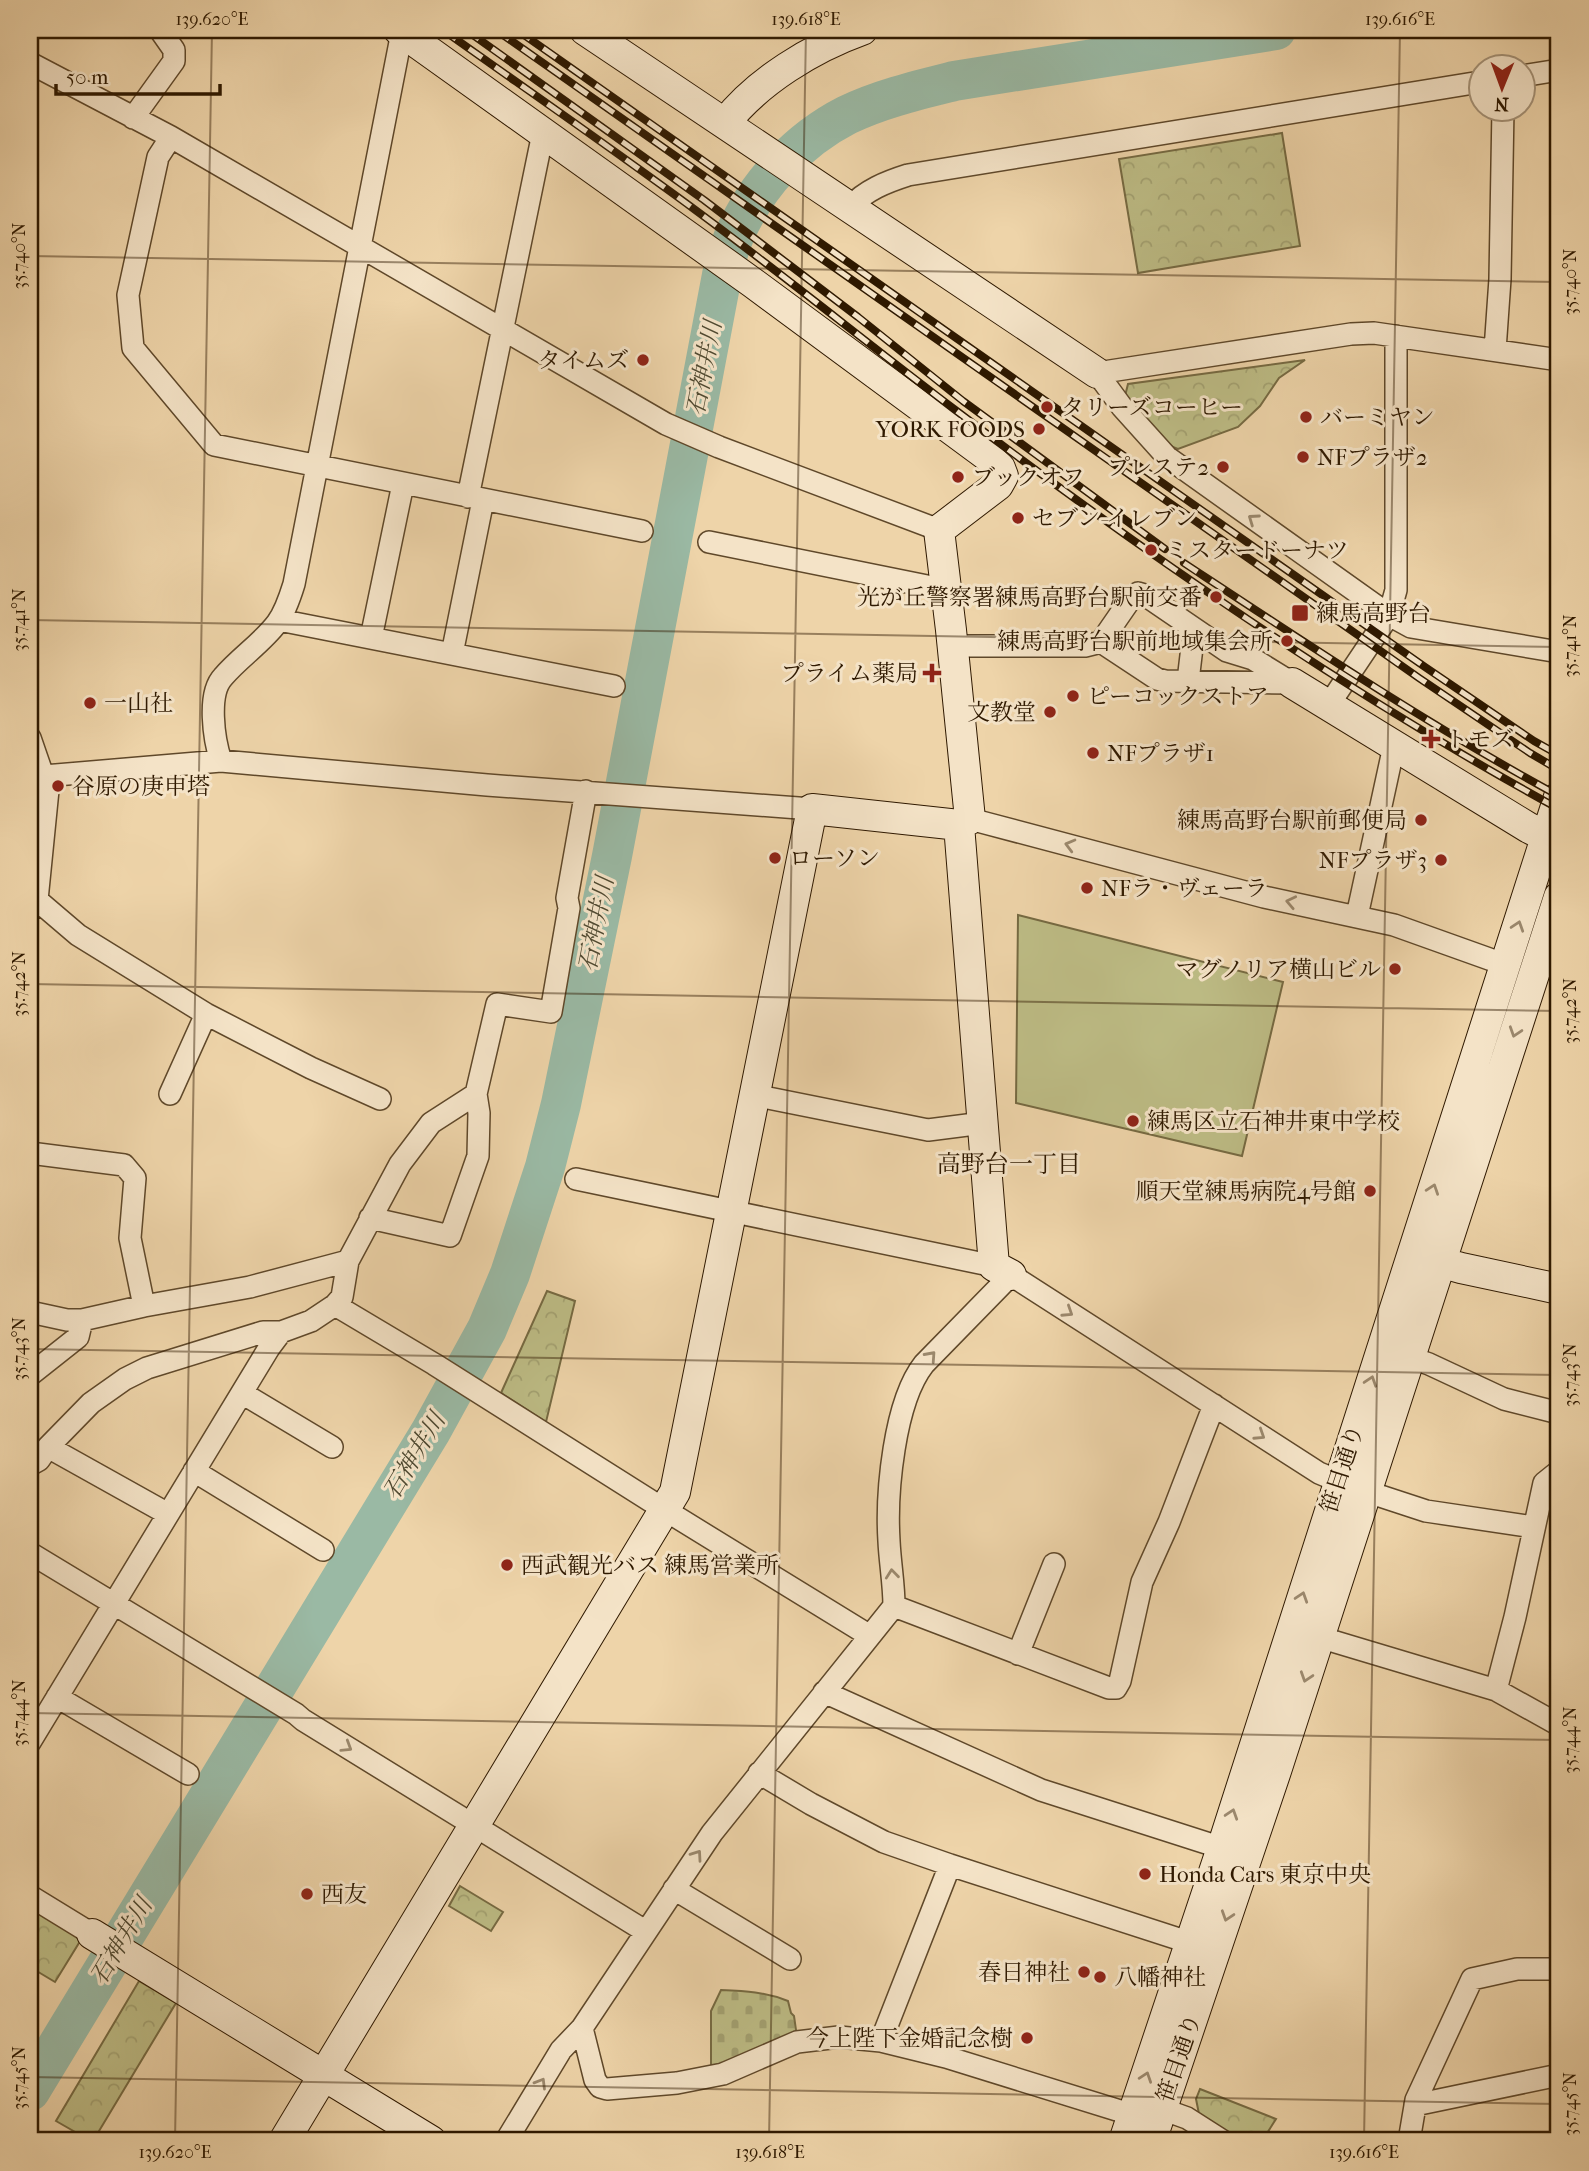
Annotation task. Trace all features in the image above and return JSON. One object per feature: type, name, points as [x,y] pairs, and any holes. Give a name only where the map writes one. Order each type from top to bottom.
[{"type":"street","points":[[133,118],[174,61],[174,50],[160,30]]},
{"type":"street","points":[[585,30],[1097,373],[1122,407],[1167,457],[1389,615],[1410,627],[1559,652]]},
{"type":"street","points":[[725,123],[740,105],[789,67],[862,30]]},
{"type":"street","points":[[221,761],[213,727],[213,712],[220,679],[279,620],[294,584],[362,247],[401,31],[752,283],[1000,468],[1003,476],[998,485],[939,530]]},
{"type":"street","points":[[30,63],[171,137],[666,424],[719,447],[939,530]]},
{"type":"street","points":[[1536,74],[1559,70]]},
{"type":"street","points":[[850,207],[860,196],[908,175],[1466,84]]},
{"type":"street","points":[[1495,350],[1500,279],[1503,122]]},
{"type":"street","points":[[452,654],[502,331],[543,133]]},
{"type":"street","points":[[171,137],[158,157],[128,295],[133,348],[214,445],[642,531]]},
{"type":"street","points":[[1097,373],[1351,334],[1374,333],[1559,360]]},
{"type":"street","points":[[1328,706],[1389,615],[1396,590],[1396,336]]},
{"type":"street","points":[[372,638],[403,484]]},
{"type":"street","points":[[506,2141],[561,2050],[582,2028],[712,1833],[894,1606],[889,1506],[902,1405],[913,1378],[1002,1271],[983,1123],[953,646],[939,530]]},
{"type":"street","points":[[709,542],[932,587],[947,587]]},
{"type":"street","points":[[953,646],[1085,646],[1101,642],[1132,597],[1138,593],[1145,595],[1227,651],[1253,660],[1394,747],[1554,840]]},
{"type":"street","points":[[279,620],[614,686]]},
{"type":"street","points":[[1188,625],[1192,648],[1188,681]]},
{"type":"street","points":[[1101,642],[1157,679],[1292,683]]},
{"type":"street","points":[[30,738],[34,756],[48,790],[33,906],[206,1014],[311,1068],[380,1099]]},
{"type":"street","points":[[1357,916],[1394,747]]},
{"type":"street","points":[[44,776],[221,761],[964,822],[1264,897],[1394,925],[1506,965]]},
{"type":"street","points":[[370,1218],[450,1236],[478,1156],[479,1114],[476,1094],[497,1004],[551,1012],[569,908],[567,898],[589,791]]},
{"type":"street","name":"笹目通り","points":[[1151,2141],[1319,1637],[1352,1486],[1411,1254],[1506,965],[1554,840],[1559,797]]},
{"type":"street","points":[[284,2141],[675,1492],[812,809]]},
{"type":"street","name":"笹目通り","points":[[1129,2128],[1222,1848],[1352,1486],[1409,1357],[1559,897]]},
{"type":"street","points":[[170,1094],[206,1014]]},
{"type":"street","points":[[167,1514],[35,1458],[91,1403],[121,1381],[147,1368],[263,1332],[282,1332],[311,1321],[335,1305],[342,1297],[348,1261],[400,1164],[431,1122],[476,1094]]},
{"type":"street","points":[[753,1095],[928,1130],[983,1123]]},
{"type":"street","points":[[30,1153],[124,1165],[135,1178],[130,1238],[144,1306]]},
{"type":"street","points":[[576,1179],[1002,1271],[1319,1473],[1426,1511],[1534,1527]]},
{"type":"street","points":[[1411,1254],[1559,1289]]},
{"type":"street","points":[[30,1312],[67,1320],[82,1320],[250,1287],[348,1261]]},
{"type":"street","points":[[335,1305],[438,1366],[870,1636]]},
{"type":"street","points":[[30,1375],[78,1337],[82,1320]]},
{"type":"street","points":[[30,1742],[269,1348],[282,1332]]},
{"type":"street","points":[[1409,1357],[1504,1399],[1559,1413]]},
{"type":"street","points":[[242,1393],[332,1447]]},
{"type":"street","points":[[894,1606],[1109,1688],[1116,1688],[1120,1681],[1142,1582],[1169,1522],[1214,1405]]},
{"type":"street","points":[[194,1471],[323,1550]]},
{"type":"street","points":[[1496,1690],[1544,1483],[1559,1471]]},
{"type":"street","points":[[30,1553],[645,1931]]},
{"type":"street","points":[[1018,1654],[1054,1564]]},
{"type":"street","points":[[1319,1637],[1496,1690],[1559,1725]]},
{"type":"street","points":[[824,1692],[1041,1790],[1222,1848]]},
{"type":"street","points":[[57,1697],[188,1774]]},
{"type":"street","points":[[759,1773],[884,1842],[950,1866],[1191,1942]]},
{"type":"street","points":[[881,2041],[950,1866]]},
{"type":"street","points":[[674,1889],[790,1958]]},
{"type":"street","points":[[30,1896],[432,2141]]},
{"type":"street","points":[[1409,2141],[1415,2105],[1472,1979],[1517,1969],[1559,1969]]},
{"type":"street","points":[[582,2028],[595,2080],[600,2087],[607,2089],[677,2083],[723,2074],[797,2042],[839,2037],[881,2041],[946,2057],[1129,2128]]},
{"type":"street","points":[[1415,2105],[1559,2075]]},
{"type":"street","points":[[1162,2109],[1187,2118],[1223,2141]]},
{"type":"green space","points":[[1282,133],[1300,246],[1138,273],[1119,159]]},
{"type":"green space","points":[[1305,360],[1279,378],[1260,406],[1238,427],[1178,449],[1156,434],[1125,396],[1128,384]]},
{"type":"green space","points":[[1018,915],[1283,982],[1242,1156],[1016,1103]]},
{"type":"green space","points":[[547,1291],[575,1301],[546,1422],[501,1393]]},
{"type":"green space","points":[[460,1886],[503,1912],[491,1931],[449,1906]]},
{"type":"green space","points":[[30,1907],[82,1938],[55,1982],[30,1967]]},
{"type":"green space","points":[[139,1981],[176,2003],[91,2141],[56,2121]]},
{"type":"green space","points":[[721,1990],[763,1994],[788,2001],[794,2016],[797,2037],[711,2070],[711,2011]]},
{"type":"green space","points":[[1200,2089],[1276,2119],[1262,2141],[1240,2141],[1199,2114],[1196,2099]]},
{"type":"waterway","name":"石神井川","points":[[30,2091],[431,1431],[487,1329],[510,1274],[545,1167],[561,1104],[612,856],[722,275],[733,239],[744,216],[767,181],[796,150],[829,125],[873,104],[954,81],[1276,30]]},
{"type":"railway","points":[[443,30],[694,209],[954,409],[1174,569],[1325,670],[1559,809]]},
{"type":"railway","points":[[466,30],[704,200],[963,401],[1165,549]]},
{"type":"railway","points":[[496,30],[1419,678],[1559,770]]},
{"type":"railway","points":[[517,30],[1425,667],[1559,755]]},
{"type":"railway","points":[[1184,563],[1416,713],[1559,796]]},
{"type":"place","name":"タイムズ","points":[[643,360]]},
{"type":"place","name":"タリーズコーヒー","points":[[1047,407]]},
{"type":"place","name":"バーミヤン","points":[[1306,417]]},
{"type":"place","name":"YORK FOODS","points":[[1039,429]]},
{"type":"place","name":"NFプラザ2","points":[[1303,457]]},
{"type":"place","name":"プレステ2","points":[[1223,467]]},
{"type":"place","name":"ブックオフ","points":[[958,477]]},
{"type":"place","name":"セブン-イレブン","points":[[1018,518]]},
{"type":"place","name":"ミスタードーナツ","points":[[1151,550]]},
{"type":"place","name":"光が丘警察署練馬高野台駅前交番","points":[[1216,597]]},
{"type":"place","name":"練馬高野台","points":[[1300,613]]},
{"type":"place","name":"練馬高野台駅前地域集会所","points":[[1287,641]]},
{"type":"place","name":"プライム薬局","points":[[932,673]]},
{"type":"place","name":"ピーコックストア","points":[[1073,696]]},
{"type":"place","name":"一山社","points":[[90,703]]},
{"type":"place","name":"文教堂","points":[[1050,712]]},
{"type":"place","name":"トモズ","points":[[1431,739]]},
{"type":"place","name":"NFプラザ1","points":[[1093,753]]},
{"type":"place","name":"谷原の庚申塔","points":[[58,786]]},
{"type":"place","name":"練馬高野台駅前郵便局","points":[[1421,820]]},
{"type":"place","name":"ローソン","points":[[775,858]]},
{"type":"place","name":"NFプラザ3","points":[[1441,860]]},
{"type":"place","name":"NFラ・ヴェーラ","points":[[1087,888]]},
{"type":"place","name":"マグノリア横山ビル","points":[[1395,969]]},
{"type":"place","name":"練馬区立石神井東中学校","points":[[1133,1121]]},
{"type":"place","name":"順天堂練馬病院4号館","points":[[1370,1191]]},
{"type":"place","name":"西武観光バス 練馬営業所","points":[[507,1565]]},
{"type":"place","name":"Honda Cars 東京中央","points":[[1145,1874]]},
{"type":"place","name":"西友","points":[[307,1894]]},
{"type":"place","name":"春日神社","points":[[1084,1972]]},
{"type":"place","name":"八幡神社","points":[[1100,1977]]},
{"type":"place","name":"今上陛下金婚記念樹","points":[[1027,2038]]},
{"type":"district","name":"高野台一丁目","points":[[1009,1164]]}]
